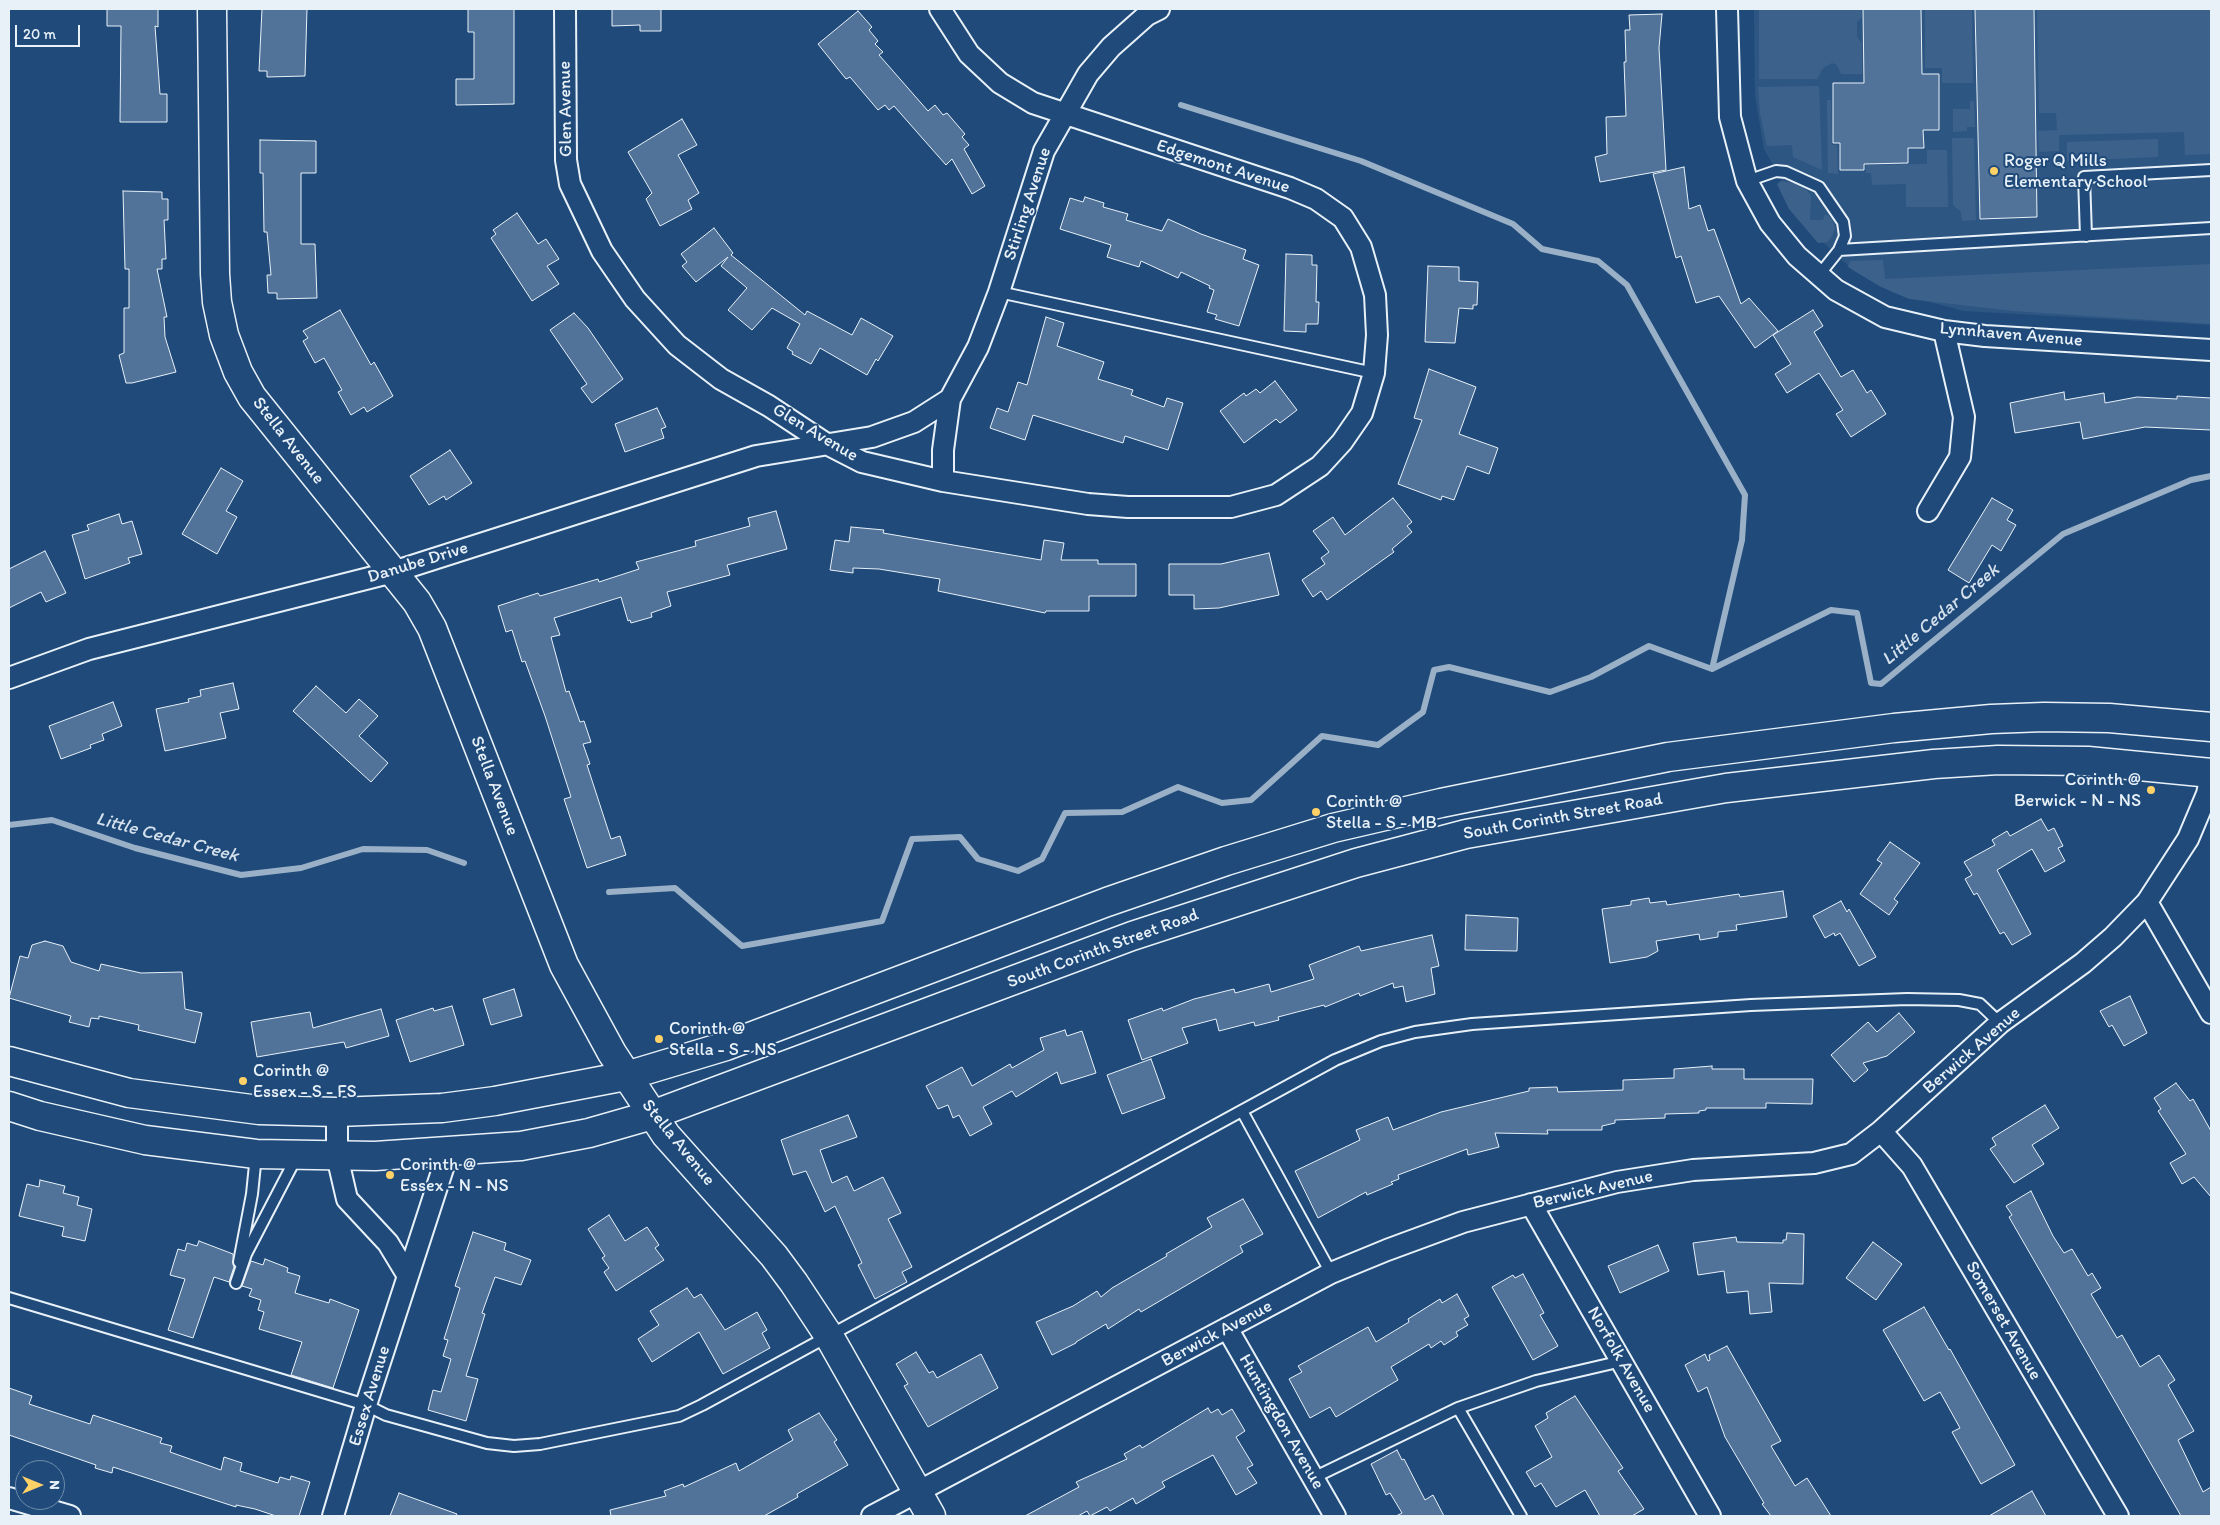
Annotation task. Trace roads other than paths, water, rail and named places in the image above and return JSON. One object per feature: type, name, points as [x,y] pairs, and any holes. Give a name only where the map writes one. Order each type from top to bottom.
[{"type":"main road","name":"Stella Avenue","points":[[212,9],[215,274],[217,302],[224,335],[238,372],[252,397],[417,602],[432,628],[564,965],[626,1076],[666,1135],[774,1256],[794,1283],[829,1336],[931,1516]]},
{"type":"main road","name":"South Corinth Street Road","points":[[9,1061],[129,1093],[259,1110],[337,1112],[442,1108],[543,1094],[626,1076],[726,1046],[1107,902],[1226,861],[1333,828],[1441,803],[1668,757],[1894,728],[1991,719],[2044,717],[2109,718],[2211,727]]},
{"type":"main road","name":"South Corinth Street Road","points":[[9,1106],[48,1118],[145,1140],[256,1154],[337,1156],[448,1153],[521,1146],[590,1133],[652,1115],[1132,936],[1356,862],[1466,834],[1726,788],[1934,764],[1998,760],[2088,761],[2211,773]]},
{"type":"street","name":"Glen Avenue","points":[[565,9],[567,168],[570,184],[580,209],[602,251],[635,299],[676,345],[722,379],[769,406],[825,443],[862,462],[943,481],[1096,504],[1184,508],[1231,507],[1276,495],[1320,466],[1342,442],[1362,413]]},
{"type":"street","name":"Edgemont Avenue","points":[[940,9],[969,54],[1000,82],[1033,103],[1290,188],[1316,199],[1343,218],[1361,247],[1375,295],[1377,334],[1374,373],[1362,413]]},
{"type":"street","name":"Stirling Avenue","points":[[943,481],[943,450],[950,399],[978,347],[1000,292],[1044,151],[1063,114],[1088,74],[1111,47],[1147,15],[1159,9]]},
{"type":"street","name":"Lynnhaven Avenue","points":[[1727,9],[1730,116],[1747,181],[1770,223],[1797,256],[1836,290],[1884,317],[1944,331],[1985,336],[2211,350]]},
{"type":"street","points":[[1928,511],[1960,457],[1964,418],[1944,331]]},
{"type":"street","name":"Stirling Avenue","points":[[825,443],[872,437],[914,422],[950,399]]},
{"type":"street","name":"Danube Drive","points":[[9,678],[106,644],[393,572],[756,456],[825,443]]},
{"type":"street","name":"Berwick Avenue","points":[[872,1516],[1331,1273],[1463,1222],[1617,1182],[1693,1170],[1814,1163],[1851,1154],[1881,1131],[2000,1023],[2083,962],[2113,937],[2147,902],[2188,839],[2207,794],[2211,773]]},
{"type":"street","points":[[2147,902],[2211,1013]]},
{"type":"street","points":[[337,1112],[337,1156],[347,1199],[388,1243],[408,1276]]},
{"type":"street","name":"Somerset Avenue","points":[[1881,1131],[1912,1166],[2118,1516]]},
{"type":"street","name":"Essex Avenue","points":[[333,1516],[366,1406],[448,1153]]},
{"type":"street","name":"Norfolk Avenue","points":[[1531,1204],[1710,1516]]},
{"type":"street","name":"Huntingdon Avenue","points":[[1228,1328],[1335,1516]]},
{"type":"street","points":[[9,1498],[70,1516]]},
{"type":"lane","points":[[2086,236],[2084,177],[2211,170]]},
{"type":"lane","points":[[1747,181],[1776,171],[1786,172],[1819,187],[1843,222],[1845,236],[1839,250],[1819,275]]},
{"type":"lane","points":[[1839,250],[2211,228]]},
{"type":"lane","points":[[1000,292],[1374,373]]},
{"type":"lane","points":[[9,1298],[366,1406],[386,1415],[487,1444],[514,1446],[540,1444],[679,1416],[1335,1060],[1381,1041],[1415,1032],[1472,1024],[1751,1005],[1907,999],[1959,1000],[1980,1004],[2000,1023]]},
{"type":"lane","points":[[1242,1112],[1331,1273]]},
{"type":"lane","points":[[256,1154],[252,1194],[243,1235],[236,1283],[246,1254],[297,1156]]},
{"type":"lane","points":[[1313,1478],[1458,1408],[1536,1380],[1622,1361]]},
{"type":"lane","points":[[1458,1408],[1522,1516]]},
{"type":"waterway","points":[[1181,105],[1361,161],[1513,224],[1542,249],[1598,261],[1627,285],[1745,495],[1742,540],[1712,669]]},
{"type":"waterway","name":"Little Cedar Creek","points":[[609,892],[675,888],[742,946],[882,921],[912,839],[960,837],[978,859],[1018,871],[1042,859],[1065,813],[1122,812],[1178,787],[1222,803],[1251,800],[1322,736],[1378,745],[1423,712],[1434,670],[1449,667],[1550,692],[1591,677],[1649,646],[1712,669],[1831,610],[1857,613],[1871,683],[1881,684],[2063,534],[2191,480],[2211,476]]},
{"type":"waterway","name":"Little Cedar Creek","points":[[9,825],[52,820],[135,848],[241,875],[301,868],[363,849],[427,850],[464,863]]},
{"type":"place","name":"Roger Q Mills Elementary School","points":[[1994,171]]},
{"type":"place","name":"Corinth @ Berwick - N - NS","points":[[2151,790]]},
{"type":"place","name":"Corinth @ Stella - S - MB","points":[[1316,812]]},
{"type":"place","name":"Corinth @ Stella - S - NS","points":[[659,1039]]},
{"type":"place","name":"Corinth @ Essex - S - FS","points":[[243,1081]]},
{"type":"place","name":"Corinth @ Essex - N - NS","points":[[390,1175]]}]
